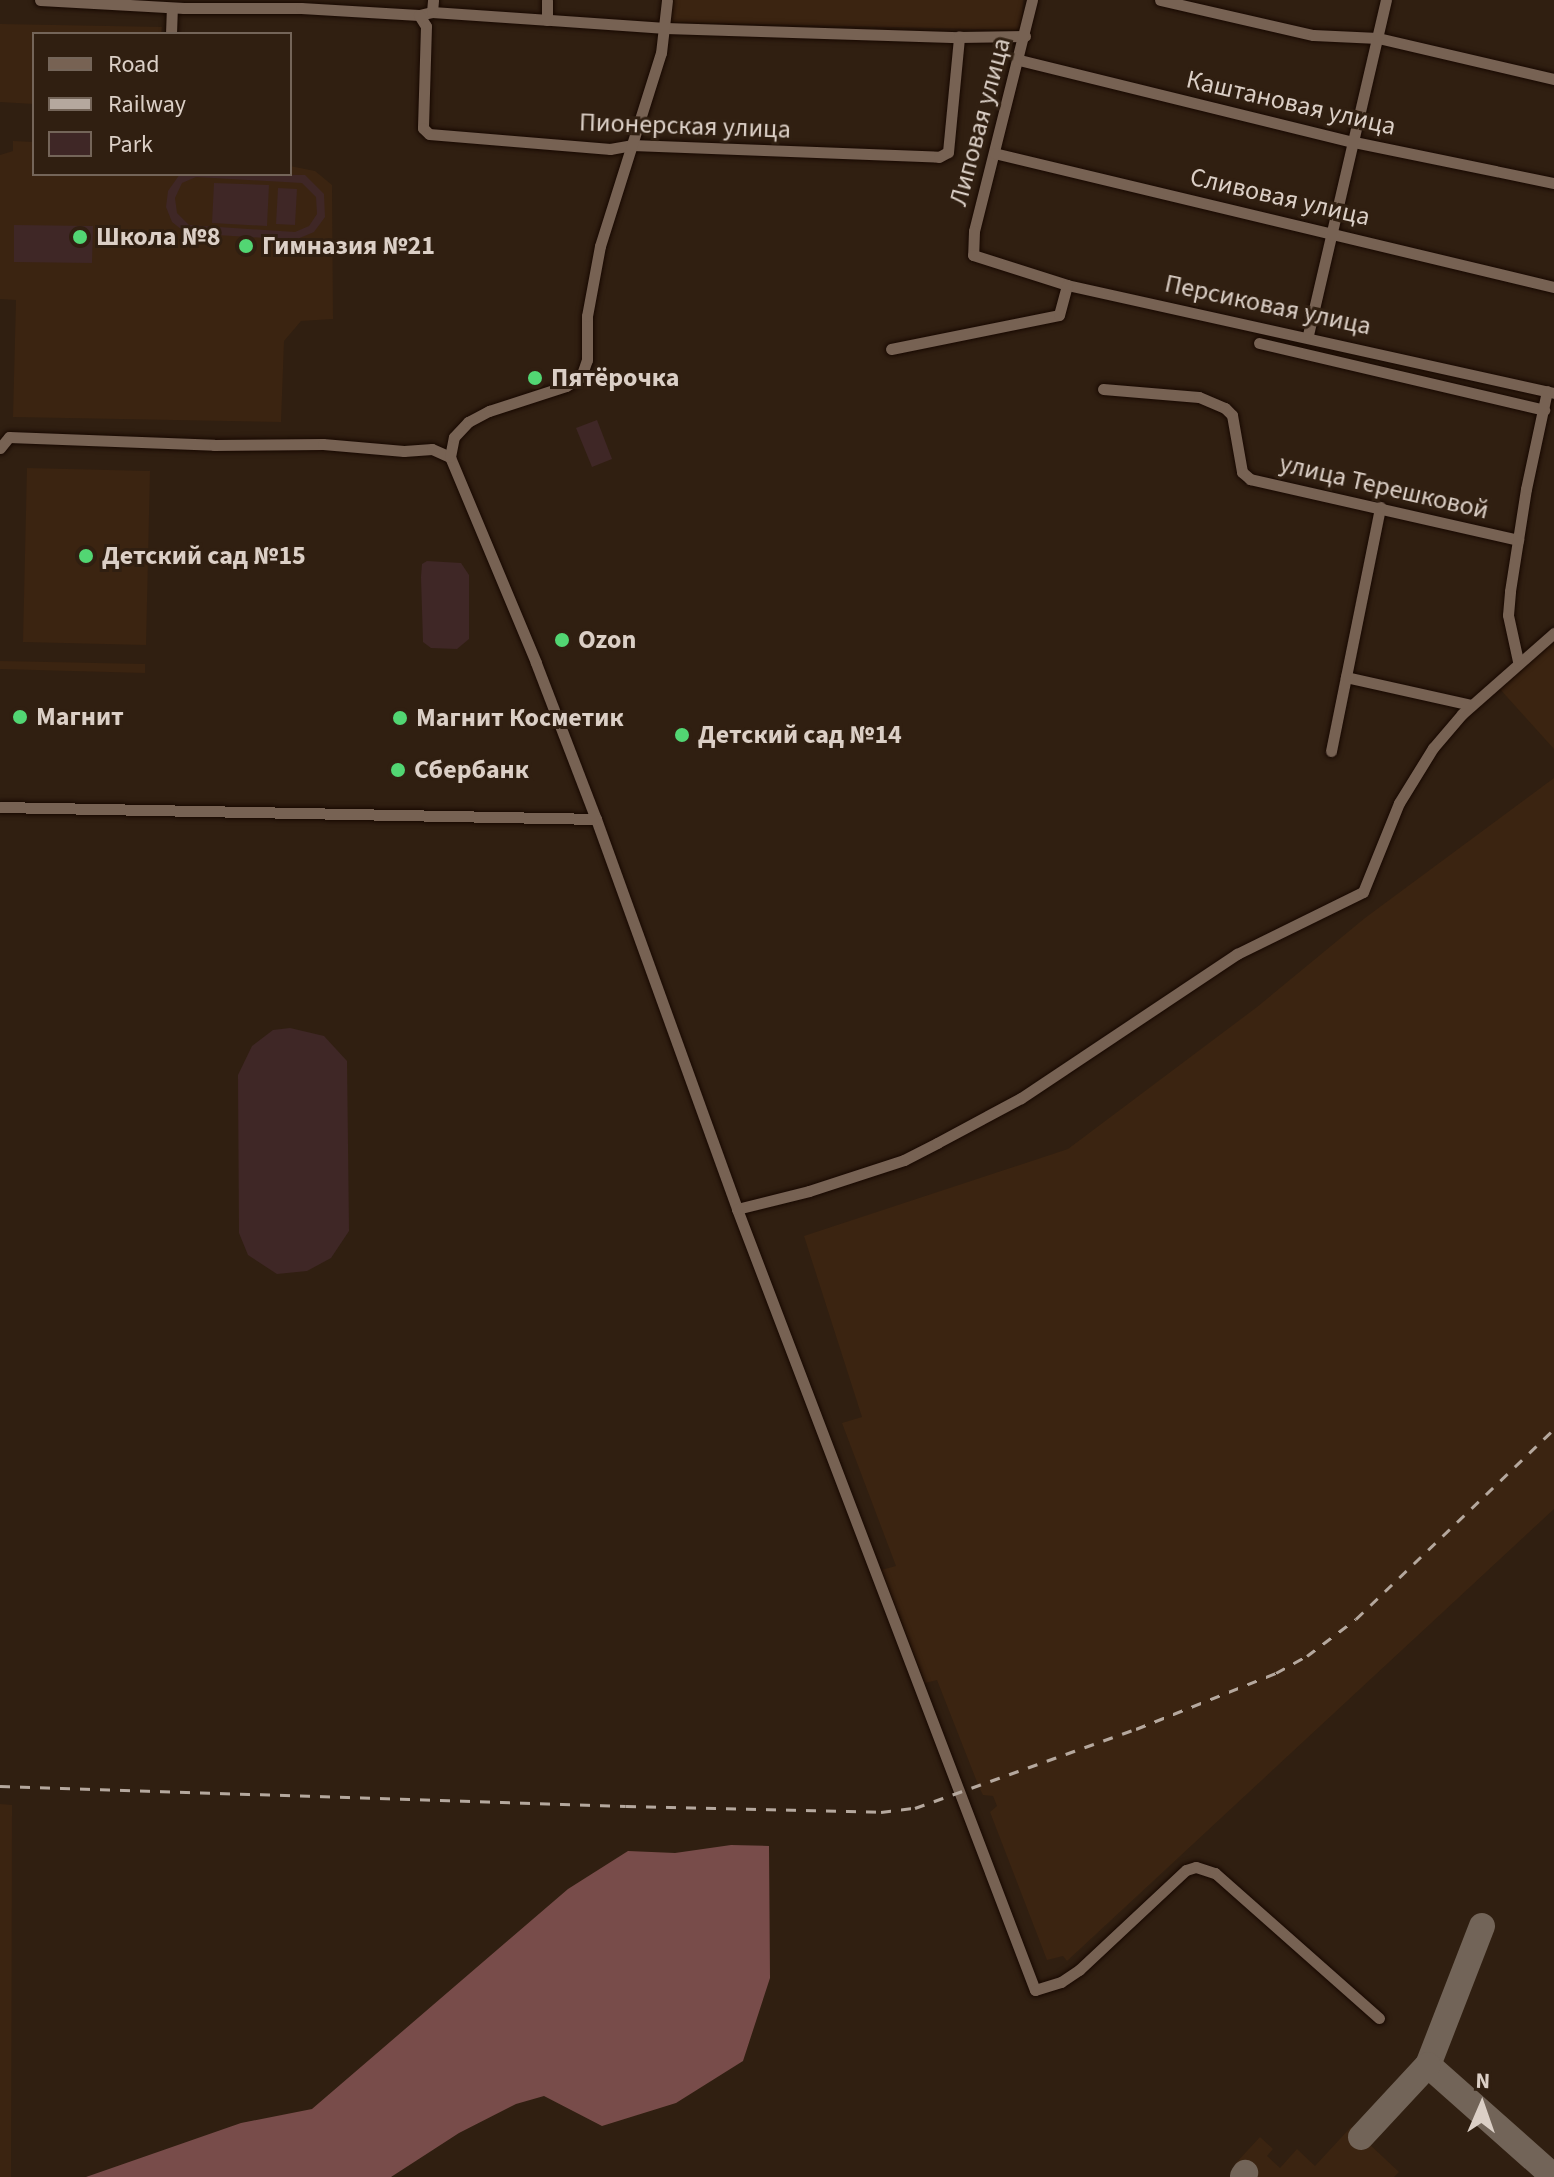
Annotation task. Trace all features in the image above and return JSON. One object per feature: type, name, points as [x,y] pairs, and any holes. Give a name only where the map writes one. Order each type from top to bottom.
[{"type":"street","points":[[40,0],[180,5],[301,4],[419,15],[432,6],[547,20],[665,28],[959,37],[1025,36]]},
{"type":"street","points":[[547,0],[547,20]]},
{"type":"street","points":[[667,0],[661,53],[600,246],[587,316],[587,360],[581,377],[566,386],[489,411],[468,422],[454,437],[450,457],[533,655],[596,819],[737,1209],[1035,1990],[1061,1982],[1079,1970],[1186,1870],[1196,1867],[1215,1873],[1379,2018]]},
{"type":"street","name":"Липовая улица","points":[[973,255],[974,231],[1032,0]]},
{"type":"street","points":[[1160,0],[1313,35],[1378,38],[1554,79]]},
{"type":"street","points":[[1308,335],[1386,0]]},
{"type":"street","points":[[172,32],[180,5]]},
{"type":"street","name":"Пионерская улица","points":[[419,15],[426,26],[423,128],[429,134],[610,149],[632,145],[939,157],[948,152],[959,37]]},
{"type":"street","name":"Каштановая улица","points":[[1019,60],[1354,142],[1554,183]]},
{"type":"street","name":"Сливовая улица","points":[[994,153],[1332,231],[1554,287]]},
{"type":"street","name":"Персиковая улица","points":[[973,255],[1067,285],[1308,335],[1551,392]]},
{"type":"street","points":[[891,349],[1059,315],[1067,285]]},
{"type":"street","points":[[1259,343],[1544,410]]},
{"type":"street","name":"улица Терешковой","points":[[1103,389],[1199,397],[1225,408],[1232,415],[1242,472],[1250,479],[1518,540]]},
{"type":"street","points":[[1518,661],[1508,615],[1518,540],[1544,410],[1551,392]]},
{"type":"street","points":[[0,448],[9,437],[214,445],[323,444],[404,451],[432,449],[450,457]]},
{"type":"street","points":[[1331,751],[1380,507]]},
{"type":"street","points":[[737,1209],[809,1191],[904,1160],[926,1149],[1021,1098],[1237,954],[1363,892],[1411,779],[1471,705],[1518,661],[1554,633]]},
{"type":"street","points":[[1346,677],[1471,705]]},
{"type":"street","points":[[0,807],[596,819]]},
{"type":"shaded area","points":[[671,0],[1023,0],[1021,30],[670,22]]},
{"type":"shaded area","points":[[0,24],[162,27],[161,32],[32,32],[32,104],[0,102]]},
{"type":"shaded area","points":[[13,141],[32,142],[32,176],[292,176],[292,166],[315,171],[332,185],[333,319],[301,321],[284,341],[281,422],[13,417],[16,300],[0,299],[0,155],[13,151]]},
{"type":"shaded area","name":"Детский сад №15","points":[[27,468],[150,471],[146,645],[23,642]]},
{"type":"shaded area","points":[[1554,641],[1554,749],[1499,688]]},
{"type":"shaded area","points":[[0,661],[145,664],[145,673],[0,669]]},
{"type":"shaded area","points":[[1554,778],[1554,1509],[1067,1961],[1063,1956],[1047,1960],[990,1812],[997,1806],[993,1796],[983,1795],[979,1787],[937,1680],[925,1683],[881,1570],[896,1566],[842,1423],[862,1417],[804,1236],[1068,1149],[1257,1007],[1365,918]]},
{"type":"shaded area","points":[[0,1804],[12,1805],[11,2177],[0,2177]]},
{"type":"shaded area","points":[[731,1845],[769,1846],[770,1978],[743,2061],[676,2103],[602,2126],[544,2096],[516,2104],[459,2133],[391,2177],[86,2177],[241,2123],[312,2109],[568,1889],[628,1851],[675,1853]]},
{"type":"shaded area","points":[[1351,2127],[1399,2172],[1394,2177],[1249,2177],[1235,2164],[1260,2137],[1273,2149],[1267,2156],[1280,2168],[1297,2149],[1315,2166]]},
{"type":"green space","points":[[305,175],[324,194],[325,217],[314,232],[295,240],[186,233],[172,222],[166,207],[168,191],[179,176]],"holes":[[[196,177],[302,183],[316,197],[317,214],[309,226],[295,232],[189,225],[177,213],[175,198],[182,183]]]},
{"type":"green space","points":[[214,183],[269,185],[267,226],[212,223]]},
{"type":"green space","points":[[278,188],[297,189],[295,225],[276,224]]},
{"type":"green space","points":[[14,225],[93,226],[92,263],[14,262]]},
{"type":"green space","points":[[597,420],[612,459],[592,467],[576,428]]},
{"type":"green space","points":[[427,561],[461,563],[469,575],[469,639],[457,649],[431,648],[423,642],[421,577],[422,564]]},
{"type":"green space","points":[[290,1028],[324,1036],[347,1061],[349,1231],[331,1258],[307,1271],[277,1274],[248,1255],[239,1233],[238,1075],[252,1046],[273,1030]]},
{"type":"taxiway","points":[[1482,1926],[1428,2065],[1554,2177]]},
{"type":"taxiway","points":[[1361,2137],[1428,2065]]},
{"type":"railway","points":[[0,1786],[626,1806],[881,1812],[915,1808],[1136,1729],[1276,1673],[1307,1656],[1356,1619],[1554,1429]]},
{"type":"place","name":"Школа №8","points":[[80,237]]},
{"type":"place","name":"Гимназия №21","points":[[246,246]]},
{"type":"place","name":"Пятёрочка","points":[[535,378]]},
{"type":"place","name":"Детский сад №15","points":[[86,556]]},
{"type":"place","name":"Ozon","points":[[562,640]]},
{"type":"place","name":"Магнит","points":[[20,717]]},
{"type":"place","name":"Магнит Косметик","points":[[400,718]]},
{"type":"place","name":"Детский сад №14","points":[[682,735]]},
{"type":"place","name":"Сбербанк","points":[[398,770]]}]
